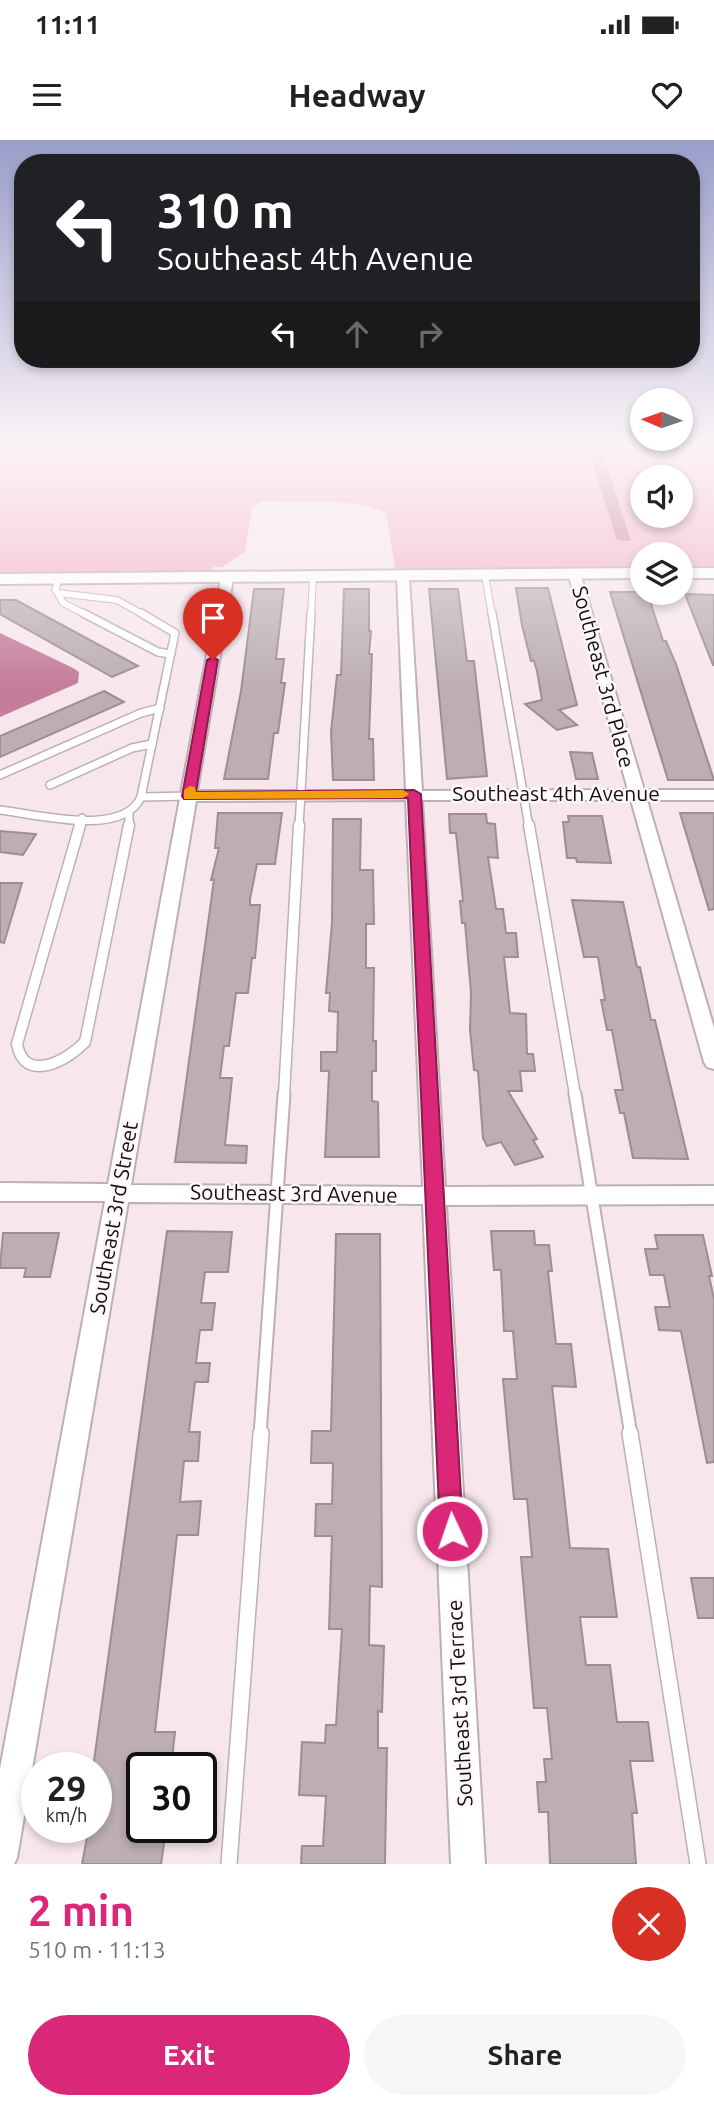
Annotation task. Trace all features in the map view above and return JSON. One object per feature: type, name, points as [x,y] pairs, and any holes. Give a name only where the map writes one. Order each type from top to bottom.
[{"type":"street","name":"Southeast 3rd Place","points":[[574,573],[635,794],[714,1062]]},
{"type":"street","points":[[0,579],[57,584],[630,573]]},
{"type":"street","points":[[693,573],[714,573]]},
{"type":"street","name":"Southeast 3rd Terrace","points":[[403,577],[468,1864]]},
{"type":"street","name":"Southeast 3rd Street","points":[[0,1858],[227,579]]},
{"type":"street","name":"Southeast 4th Avenue","points":[[189,796],[714,795]]},
{"type":"street","name":"Southeast 3rd Avenue","points":[[0,1192],[435,1196],[714,1195]]},
{"type":"lane","points":[[485,575],[593,1196],[698,1864]]},
{"type":"lane","points":[[229,1864],[278,1194],[313,578]]},
{"type":"lane","points":[[57,584],[63,603],[158,652],[171,654]]},
{"type":"lane","points":[[0,810],[109,820],[129,814],[137,808],[141,797],[175,633],[117,600],[62,594],[57,584]]},
{"type":"lane","points":[[0,775],[141,713],[160,708]]},
{"type":"lane","points":[[50,785],[131,748],[152,744]]},
{"type":"lane","points":[[141,797],[189,796]]},
{"type":"lane","points":[[82,818],[17,1044],[16,1052],[21,1059],[33,1066],[65,1060],[78,1052],[85,1042],[129,814]]},
{"type":"shaded area","points":[[0,527],[249,527],[245,552],[222,567],[213,567],[211,576],[0,574]]},
{"type":"shaded area","points":[[388,527],[714,527],[714,570],[693,570],[693,542],[630,542],[630,570],[404,573],[403,568],[395,568]]},
{"type":"shaded area","points":[[613,527],[627,527],[631,541],[617,540]]},
{"type":"shaded area","points":[[0,633],[73,668],[79,672],[78,683],[0,717]]},
{"type":"building","points":[[516,588],[548,588],[577,705],[559,710],[577,725],[557,730],[525,704],[542,700],[537,671],[534,661],[531,661],[522,625]]},
{"type":"building","points":[[254,589],[284,589],[276,659],[284,659],[281,683],[285,683],[278,733],[274,733],[268,779],[224,779],[241,691]]},
{"type":"building","points":[[344,589],[369,589],[369,654],[372,654],[369,739],[373,739],[374,780],[333,780],[331,732],[337,675],[341,675]]},
{"type":"building","points":[[429,589],[458,589],[467,661],[474,661],[487,776],[447,779]]},
{"type":"building","points":[[610,592],[630,592],[630,605],[651,605],[663,641],[666,641],[676,664],[714,780],[668,780]]},
{"type":"building","points":[[693,594],[714,595],[713,665],[689,605],[693,605]]},
{"type":"building","points":[[0,600],[16,600],[138,666],[112,677],[0,614]]},
{"type":"building","points":[[104,691],[124,702],[0,757],[0,736]]},
{"type":"building","points":[[570,752],[592,753],[598,779],[576,779]]},
{"type":"building","points":[[218,813],[282,813],[275,864],[257,864],[250,899],[250,905],[260,905],[255,958],[252,958],[248,993],[236,993],[229,1046],[224,1046],[220,1078],[232,1078],[225,1145],[247,1146],[246,1163],[175,1162],[214,880],[211,880],[219,848],[215,848]]},
{"type":"building","points":[[680,813],[714,813],[714,909],[709,910]]},
{"type":"building","points":[[449,814],[486,814],[487,823],[495,824],[498,858],[488,857],[496,909],[503,909],[506,933],[516,933],[518,957],[504,957],[510,1013],[526,1014],[527,1054],[533,1054],[535,1071],[520,1071],[522,1091],[508,1091],[537,1139],[533,1140],[543,1157],[515,1165],[501,1142],[487,1146],[483,1138],[478,1071],[474,1070],[470,1030],[471,993],[465,923],[462,923],[460,901],[463,901],[456,833],[450,833]]},
{"type":"building","points":[[568,816],[602,816],[611,863],[577,862],[576,858],[567,858],[563,822],[569,822]]},
{"type":"building","points":[[333,819],[361,819],[360,870],[373,870],[374,924],[366,924],[366,968],[374,968],[373,1041],[376,1041],[376,1071],[372,1071],[372,1101],[378,1102],[379,1157],[325,1157],[329,1071],[321,1071],[321,1052],[337,1052],[338,1012],[329,1011],[330,993],[326,993],[332,923]]},
{"type":"building","points":[[0,831],[36,834],[23,855],[0,852]]},
{"type":"building","points":[[0,883],[22,883],[4,943],[0,942]]},
{"type":"building","points":[[572,900],[623,902],[637,967],[640,967],[651,1020],[655,1020],[688,1159],[633,1158],[624,1113],[620,1113],[615,1090],[623,1090],[612,1030],[607,1030],[601,1000],[605,1000],[598,957],[584,957]]},
{"type":"building","points":[[167,1231],[232,1232],[228,1272],[205,1272],[201,1303],[215,1303],[212,1330],[200,1330],[196,1363],[210,1363],[208,1382],[195,1382],[189,1432],[200,1432],[198,1461],[184,1461],[180,1502],[201,1501],[198,1535],[177,1535],[155,1732],[175,1732],[173,1752],[126,1752],[126,1843],[164,1843],[161,1864],[82,1864],[86,1843],[112,1843],[112,1752],[95,1752]]},
{"type":"building","points":[[491,1231],[534,1231],[535,1245],[549,1245],[552,1271],[548,1271],[556,1344],[571,1344],[576,1387],[552,1386],[570,1548],[608,1549],[617,1617],[580,1617],[586,1665],[610,1665],[617,1722],[648,1722],[653,1761],[630,1761],[637,1813],[632,1813],[636,1864],[550,1864],[548,1812],[539,1812],[537,1782],[546,1782],[544,1759],[552,1759],[547,1708],[534,1708],[521,1557],[532,1557],[527,1499],[514,1499],[503,1379],[517,1379],[513,1331],[504,1331],[501,1270],[494,1270]]},
{"type":"building","points":[[3,1233],[59,1233],[50,1277],[24,1277],[26,1268],[0,1268]]},
{"type":"building","points":[[336,1234],[380,1234],[382,1587],[370,1586],[369,1645],[384,1646],[382,1712],[378,1711],[378,1748],[387,1748],[385,1864],[301,1864],[302,1846],[323,1846],[326,1796],[299,1795],[302,1742],[325,1743],[326,1725],[336,1725],[342,1629],[329,1629],[332,1536],[315,1536],[316,1504],[332,1504],[333,1463],[311,1463],[312,1431],[331,1431]]},
{"type":"building","points":[[655,1235],[703,1235],[714,1299],[714,1462],[707,1463],[681,1331],[659,1330],[655,1307],[670,1307],[664,1275],[650,1275],[645,1249],[658,1249]]},
{"type":"building","points":[[691,1578],[714,1578],[714,1618],[698,1618]]},
{"type":"slow traffic","points":[[190,790],[189,796],[403,794]]},
{"type":"route","points":[[213,660],[189,796],[414,794],[452,1531]]}]
